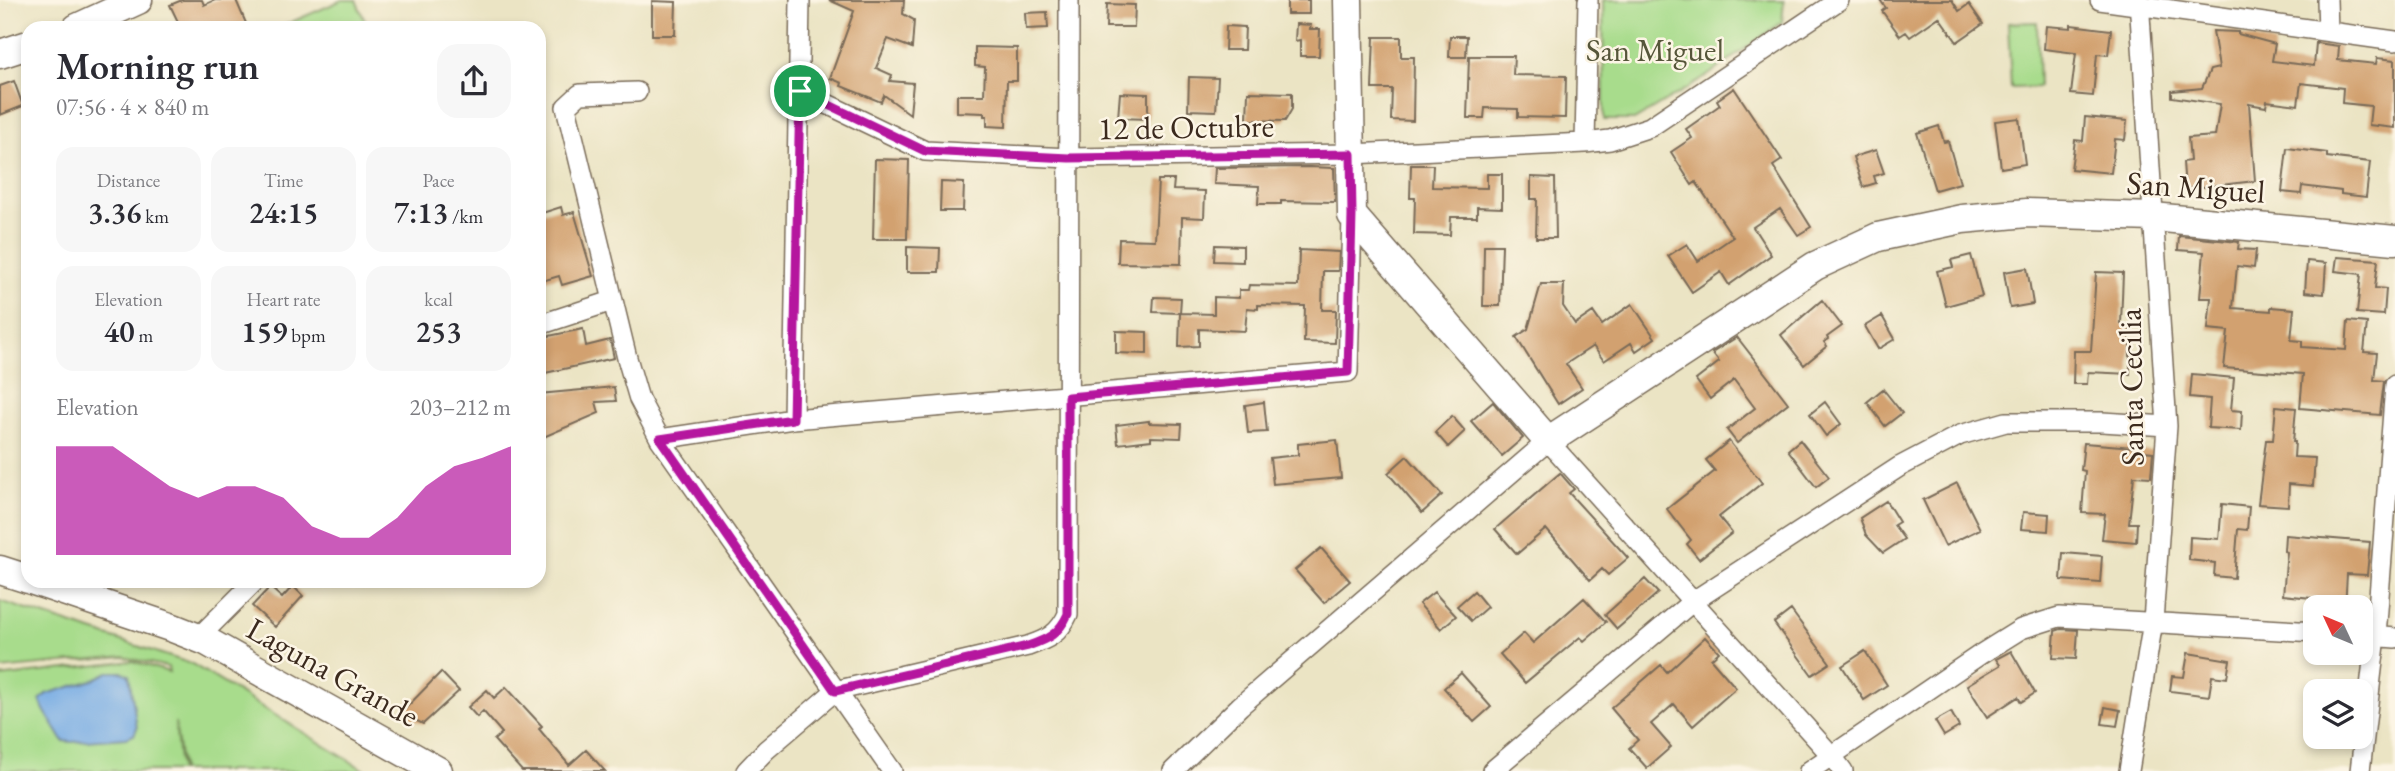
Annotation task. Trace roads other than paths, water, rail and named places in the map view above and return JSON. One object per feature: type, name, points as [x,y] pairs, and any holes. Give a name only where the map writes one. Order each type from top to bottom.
[{"type":"street","points":[[92,21],[138,0]]},
{"type":"street","points":[[793,419],[800,0]]},
{"type":"street","points":[[746,771],[766,750],[835,691],[1028,646],[1050,638],[1062,627],[1068,614],[1069,0]]},
{"type":"street","points":[[660,439],[793,419],[1348,372],[1352,215],[1349,0]]},
{"type":"street","points":[[1586,143],[1588,0]]},
{"type":"street","name":"12 de Octubre","points":[[800,91],[925,151],[1069,158],[1351,154],[1586,143],[1610,140],[1650,127],[1839,0]]},
{"type":"street","points":[[2100,0],[2139,3],[2395,41]]},
{"type":"street","points":[[2327,0],[2328,31]]},
{"type":"street","name":"Santa Cecilia","points":[[2129,771],[2153,621],[2167,426],[2139,3]]},
{"type":"street","points":[[0,54],[21,47]]},
{"type":"street","points":[[637,92],[580,94],[566,107],[612,301],[639,399],[660,439],[892,771]]},
{"type":"street","name":"San Miguel","points":[[1548,441],[1815,266],[1878,237],[1962,219],[2027,213],[2153,217],[2395,240]]},
{"type":"street","points":[[1352,215],[1548,441],[1837,763]]},
{"type":"street","points":[[546,323],[612,301]]},
{"type":"street","points":[[2360,771],[2377,636],[2395,385]]},
{"type":"street","points":[[1492,771],[1692,602],[1899,467],[1960,435],[2006,422],[2102,422],[2167,426]]},
{"type":"street","points":[[1173,771],[1240,706],[1548,441]]},
{"type":"street","points":[[0,570],[21,577]]},
{"type":"street","name":"Laguna Grande","points":[[54,588],[198,638],[438,771]]},
{"type":"street","points":[[198,638],[249,588]]},
{"type":"street","points":[[1809,771],[1837,763],[2021,629],[2059,617],[2303,631]]},
{"type":"water","points":[[108,672],[129,675],[137,728],[134,735],[126,738],[63,741],[40,700],[46,694],[93,680]]}]
